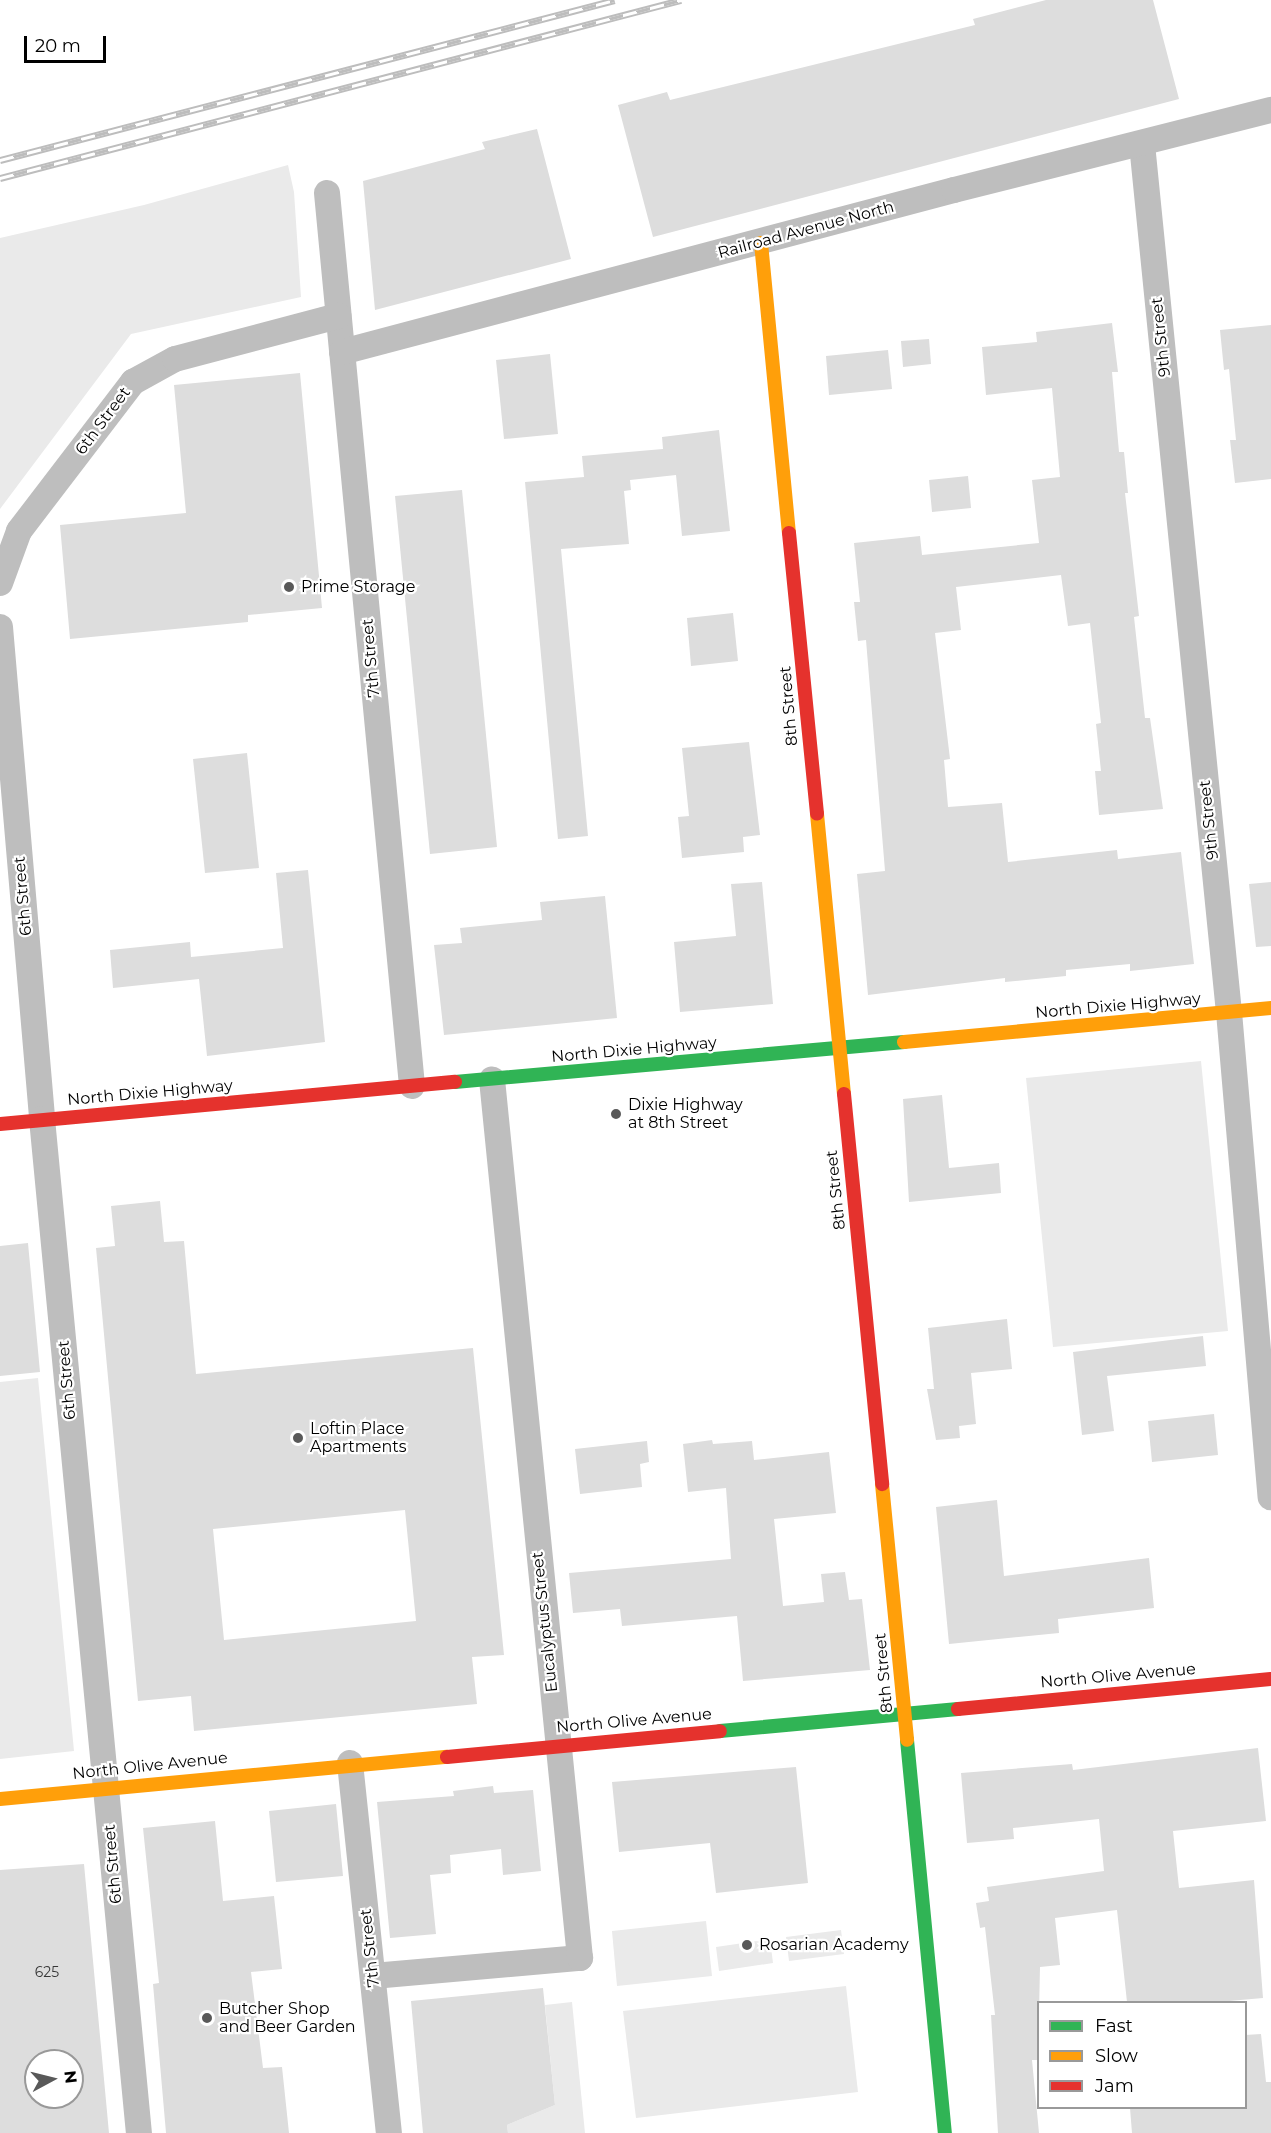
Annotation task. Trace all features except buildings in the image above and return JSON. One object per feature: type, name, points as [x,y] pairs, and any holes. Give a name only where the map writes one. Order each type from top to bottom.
[{"type":"street","name":"Railroad Avenue North","points":[[342,352],[761,243],[954,190],[1271,110]]},
{"type":"street","name":"9th Street","points":[[1142,144],[1229,1012],[1271,1497]]},
{"type":"street","name":"7th Street","points":[[327,193],[412,1086]]},
{"type":"street","name":"8th Street","points":[[761,243],[945,2133]]},
{"type":"street","name":"6th Street","points":[[0,583],[19,531],[133,382],[175,359],[338,316]]},
{"type":"street","name":"6th Street","points":[[0,627],[42,1119],[139,2133]]},
{"type":"street","name":"North Dixie Highway","points":[[0,1124],[1271,1008]]},
{"type":"street","name":"Eucalyptus Street","points":[[373,1976],[580,1958],[492,1079]]},
{"type":"street","name":"North Olive Avenue","points":[[0,1799],[350,1763],[1271,1679]]},
{"type":"street","name":"7th Street","points":[[350,1763],[389,2133]]},
{"type":"shaded area","points":[[288,165],[294,192],[301,297],[131,334],[0,509],[0,238],[144,205]]},
{"type":"shaded area","points":[[1201,1061],[1228,1331],[1053,1347],[1026,1078]]},
{"type":"shaded area","points":[[38,1378],[74,1751],[0,1759],[0,1382]]},
{"type":"shaded area","points":[[706,1921],[712,1976],[617,1986],[612,1931]]},
{"type":"shaded area","points":[[841,1930],[844,1954],[789,1961],[786,1937]]},
{"type":"shaded area","points":[[770,1939],[773,1963],[719,1971],[716,1947]]},
{"type":"shaded area","points":[[846,1986],[858,2092],[636,2118],[623,2011]]},
{"type":"shaded area","points":[[572,2002],[585,2133],[508,2133],[507,2125],[555,2105],[545,2005]]},
{"type":"railway","points":[[0,160],[615,0]]},
{"type":"railway","points":[[0,178],[681,0]]},
{"type":"traffic: fast","points":[[455,1082],[904,1042]]},
{"type":"traffic: fast","points":[[720,1731],[958,1709]]},
{"type":"traffic: fast","points":[[907,1740],[945,2133]]},
{"type":"traffic: slow","points":[[761,243],[789,533]]},
{"type":"traffic: slow","points":[[817,814],[844,1094]]},
{"type":"traffic: slow","points":[[904,1042],[1271,1008]]},
{"type":"traffic: slow","points":[[882,1484],[907,1740]]},
{"type":"traffic: slow","points":[[0,1799],[447,1757]]},
{"type":"traffic: jam","points":[[789,533],[817,814]]},
{"type":"traffic: jam","points":[[0,1124],[455,1082]]},
{"type":"traffic: jam","points":[[844,1094],[882,1484]]},
{"type":"traffic: jam","points":[[958,1709],[1271,1679]]},
{"type":"traffic: jam","points":[[447,1757],[720,1731]]},
{"type":"place","name":"Prime Storage","points":[[289,587]]},
{"type":"place","name":"Dixie Highway at 8th Street","points":[[616,1114]]},
{"type":"place","name":"Loftin Place Apartments","points":[[298,1438]]},
{"type":"place","name":"Rosarian Academy","points":[[747,1945]]},
{"type":"place","name":"Butcher Shop and Beer Garden","points":[[207,2018]]}]
